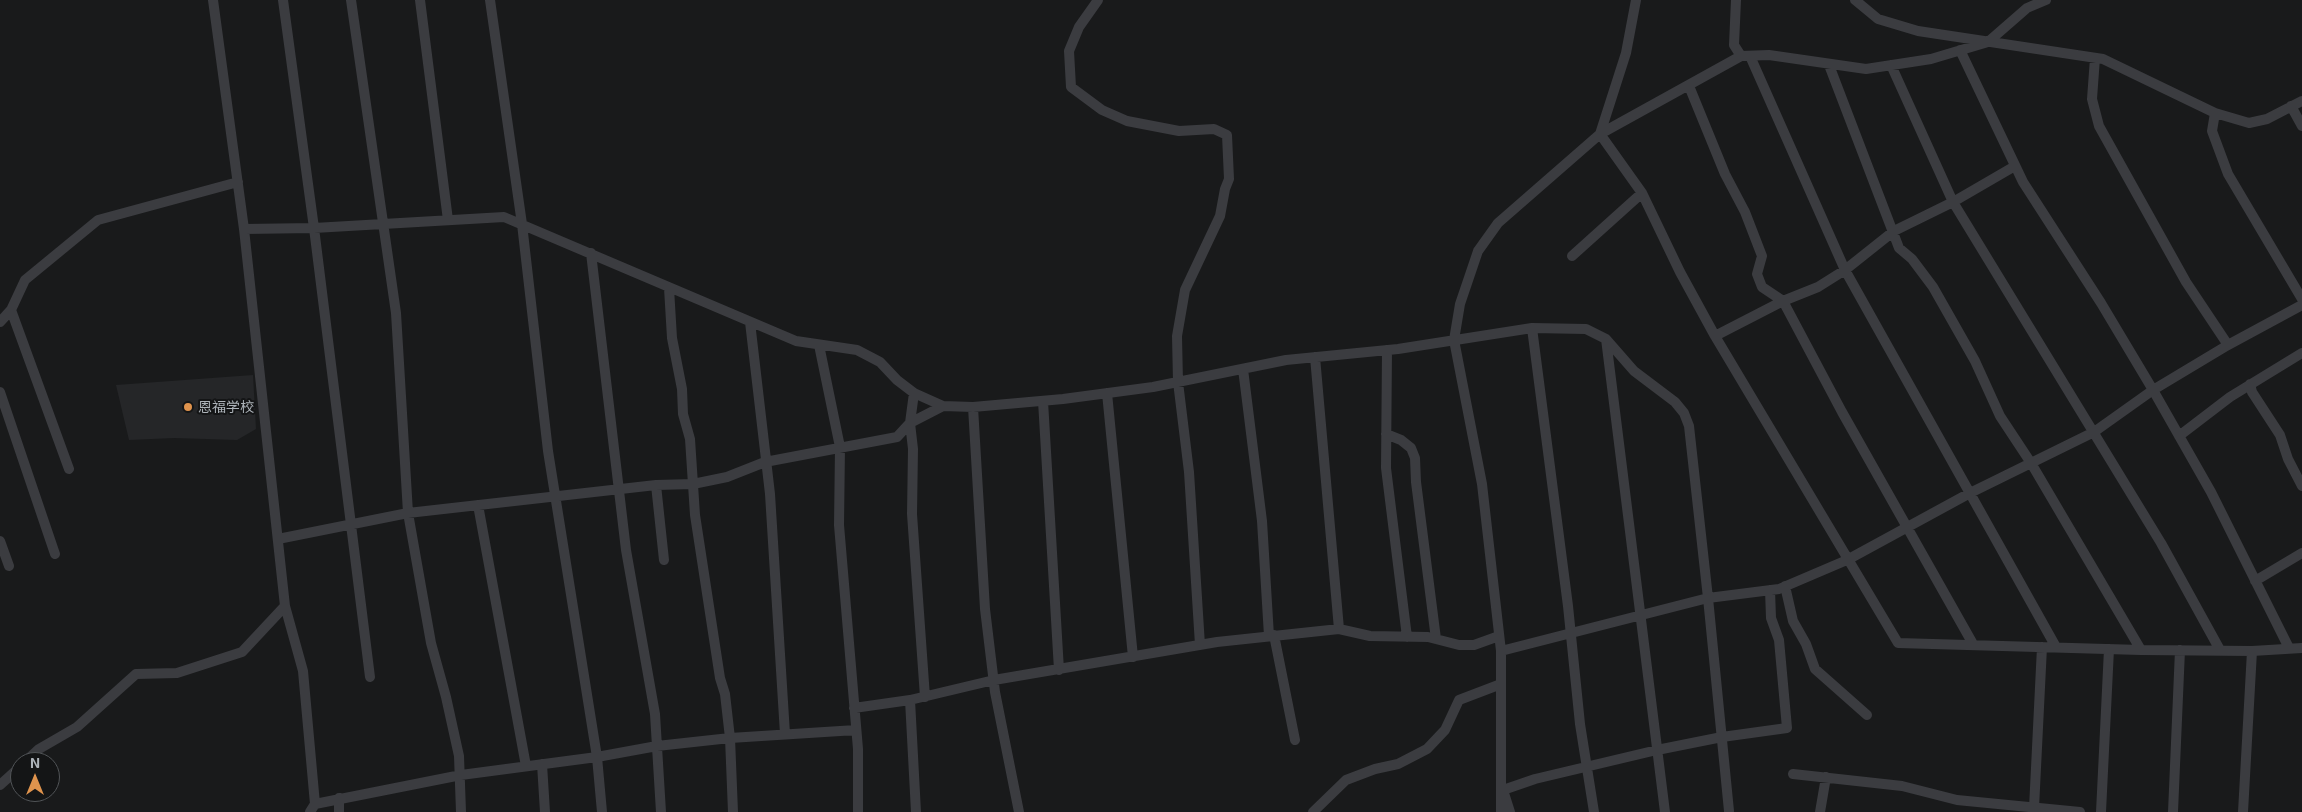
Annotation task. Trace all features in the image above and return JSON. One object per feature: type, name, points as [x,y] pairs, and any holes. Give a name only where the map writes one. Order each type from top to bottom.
[{"type":"street","points":[[213,0],[244,229],[285,606],[303,671],[312,808],[339,798],[461,774],[597,757],[657,746],[730,738],[856,730]]},
{"type":"street","points":[[283,0],[314,228],[370,677]]},
{"type":"street","points":[[351,0],[396,313],[408,513],[431,643],[438,675],[446,696],[461,774],[460,811]]},
{"type":"street","points":[[420,0],[448,220]]},
{"type":"street","points":[[490,0],[522,224],[555,496],[597,757],[602,812]]},
{"type":"street","points":[[1098,0],[1079,27],[1068,51],[1071,87],[1102,110],[1128,121],[1179,131],[1214,129],[1227,135],[1229,179],[1225,189],[1220,216],[1185,290],[1177,336],[1178,382],[1189,472],[1200,645]]},
{"type":"street","points":[[1600,134],[1626,53],[1636,0]]},
{"type":"street","points":[[1736,0],[1734,45],[1746,56],[1845,270],[2056,647]]},
{"type":"street","points":[[1855,0],[1878,19],[1918,31],[2102,59],[2215,113],[2249,123],[2267,119],[2302,100]]},
{"type":"street","points":[[1501,812],[1503,790],[1499,636],[1482,484],[1454,340],[1460,304],[1478,251],[1498,223],[1600,134],[1746,56],[1769,55],[1830,65],[1866,68],[1931,59],[1988,42],[2027,8],[2046,0]]},
{"type":"street","points":[[1960,50],[2023,182],[2101,302],[2153,390],[2211,492],[2289,648]]},
{"type":"street","points":[[2095,58],[2092,99],[2099,126],[2186,282],[2228,345]]},
{"type":"street","points":[[1830,65],[1899,248],[1912,259],[1934,287],[1975,362],[2000,416],[2031,463],[2141,650]]},
{"type":"street","points":[[1891,65],[1953,202],[2161,543],[2220,650]]},
{"type":"street","points":[[1689,86],[1725,174],[1745,212],[1762,256],[1757,274],[1762,287],[1783,301],[1842,412],[1973,644]]},
{"type":"street","points":[[2291,106],[2302,126]]},
{"type":"street","points":[[2215,113],[2212,131],[2228,174],[2302,299]]},
{"type":"street","points":[[1600,134],[1642,193],[1680,272],[1715,336],[1898,643],[1913,645],[1973,644],[2141,650],[2252,651],[2302,648]]},
{"type":"street","points":[[1715,336],[1783,301],[1818,288],[1845,270],[1894,231],[1953,202],[2015,166]]},
{"type":"street","points":[[0,322],[11,310],[25,280],[98,220],[238,182]]},
{"type":"street","points":[[1572,256],[1642,193]]},
{"type":"street","points":[[244,229],[314,228],[504,217],[796,340],[819,346],[856,350],[880,362],[897,380],[914,393],[942,406],[973,407],[1107,393],[1315,357],[1387,350],[1532,328],[1586,329],[1606,339],[1634,371],[1675,402],[1684,413],[1690,426],[1729,811]]},
{"type":"street","points":[[591,254],[626,550],[635,588],[649,688],[655,714],[661,812]]},
{"type":"street","points":[[669,288],[672,338],[682,389],[683,414],[690,439],[695,515],[730,738],[733,812]]},
{"type":"street","points":[[1500,651],[1708,598],[1770,590],[1785,586],[1847,560],[1970,493],[2094,432],[2153,390],[2228,345],[2302,305]]},
{"type":"street","points":[[11,310],[69,469]]},
{"type":"street","points":[[750,322],[777,582],[785,734]]},
{"type":"street","points":[[1532,328],[1568,606],[1569,634],[1580,724],[1594,812]]},
{"type":"street","points":[[1606,339],[1664,812]]},
{"type":"street","points":[[819,346],[840,447],[839,525],[856,730],[858,812]]},
{"type":"street","points":[[1387,350],[1386,468],[1407,638]]},
{"type":"street","points":[[2179,436],[2250,384],[2302,353]]},
{"type":"street","points":[[1315,357],[1339,629]]},
{"type":"street","points":[[1242,369],[1262,521],[1272,636],[1295,740]]},
{"type":"street","points":[[2250,384],[2252,392],[2280,435],[2288,459],[2302,486]]},
{"type":"street","points":[[0,392],[55,554]]},
{"type":"street","points":[[914,393],[910,423],[913,449],[912,514],[925,696]]},
{"type":"street","points":[[1107,393],[1133,657]]},
{"type":"street","points":[[1043,401],[1059,670]]},
{"type":"street","points":[[278,539],[408,513],[656,485],[693,484],[727,477],[765,462],[897,437],[910,423],[942,406]]},
{"type":"street","points":[[973,407],[985,609],[994,680],[1019,812]]},
{"type":"street","points":[[1386,434],[1401,440],[1411,448],[1415,458],[1436,639]]},
{"type":"street","points":[[656,485],[664,560]]},
{"type":"street","points":[[478,505],[526,766]]},
{"type":"street","points":[[0,541],[9,566]]},
{"type":"street","points":[[2255,580],[2302,553]]},
{"type":"street","points":[[1785,586],[1793,621],[1806,644],[1815,669],[1867,715]]},
{"type":"street","points":[[1503,790],[1535,780],[1657,750],[1722,737],[1787,728],[1778,640],[1770,618],[1770,590]]},
{"type":"street","points":[[36,752],[77,727],[136,674],[177,673],[242,652],[285,606]]},
{"type":"street","points":[[854,708],[910,700],[994,680],[1200,645],[1272,636],[1339,629],[1370,636],[1436,639],[1459,645],[1474,645],[1499,636]]},
{"type":"street","points":[[2034,808],[2042,647]]},
{"type":"street","points":[[2101,812],[2109,649]]},
{"type":"street","points":[[2173,812],[2180,650]]},
{"type":"street","points":[[2243,812],[2252,651]]},
{"type":"street","points":[[1313,812],[1346,780],[1374,769],[1398,764],[1427,749],[1445,730],[1459,700],[1501,684]]},
{"type":"street","points":[[910,700],[916,812]]},
{"type":"street","points":[[542,764],[546,812]]},
{"type":"street","points":[[1793,774],[1902,786],[1966,801],[2080,812]]},
{"type":"street","points":[[0,784],[10,776]]},
{"type":"street","points":[[1820,812],[1826,777]]},
{"type":"street","points":[[1503,790],[1510,812]]},
{"type":"street","points":[[339,798],[339,812]]},
{"type":"street","points":[[1966,801],[1986,812]]},
{"type":"shaded area","name":"恩福学校","points":[[253,375],[256,429],[237,440],[174,438],[129,440],[116,385]]},
{"type":"place","name":"恩福学校","points":[[188,407]]}]
